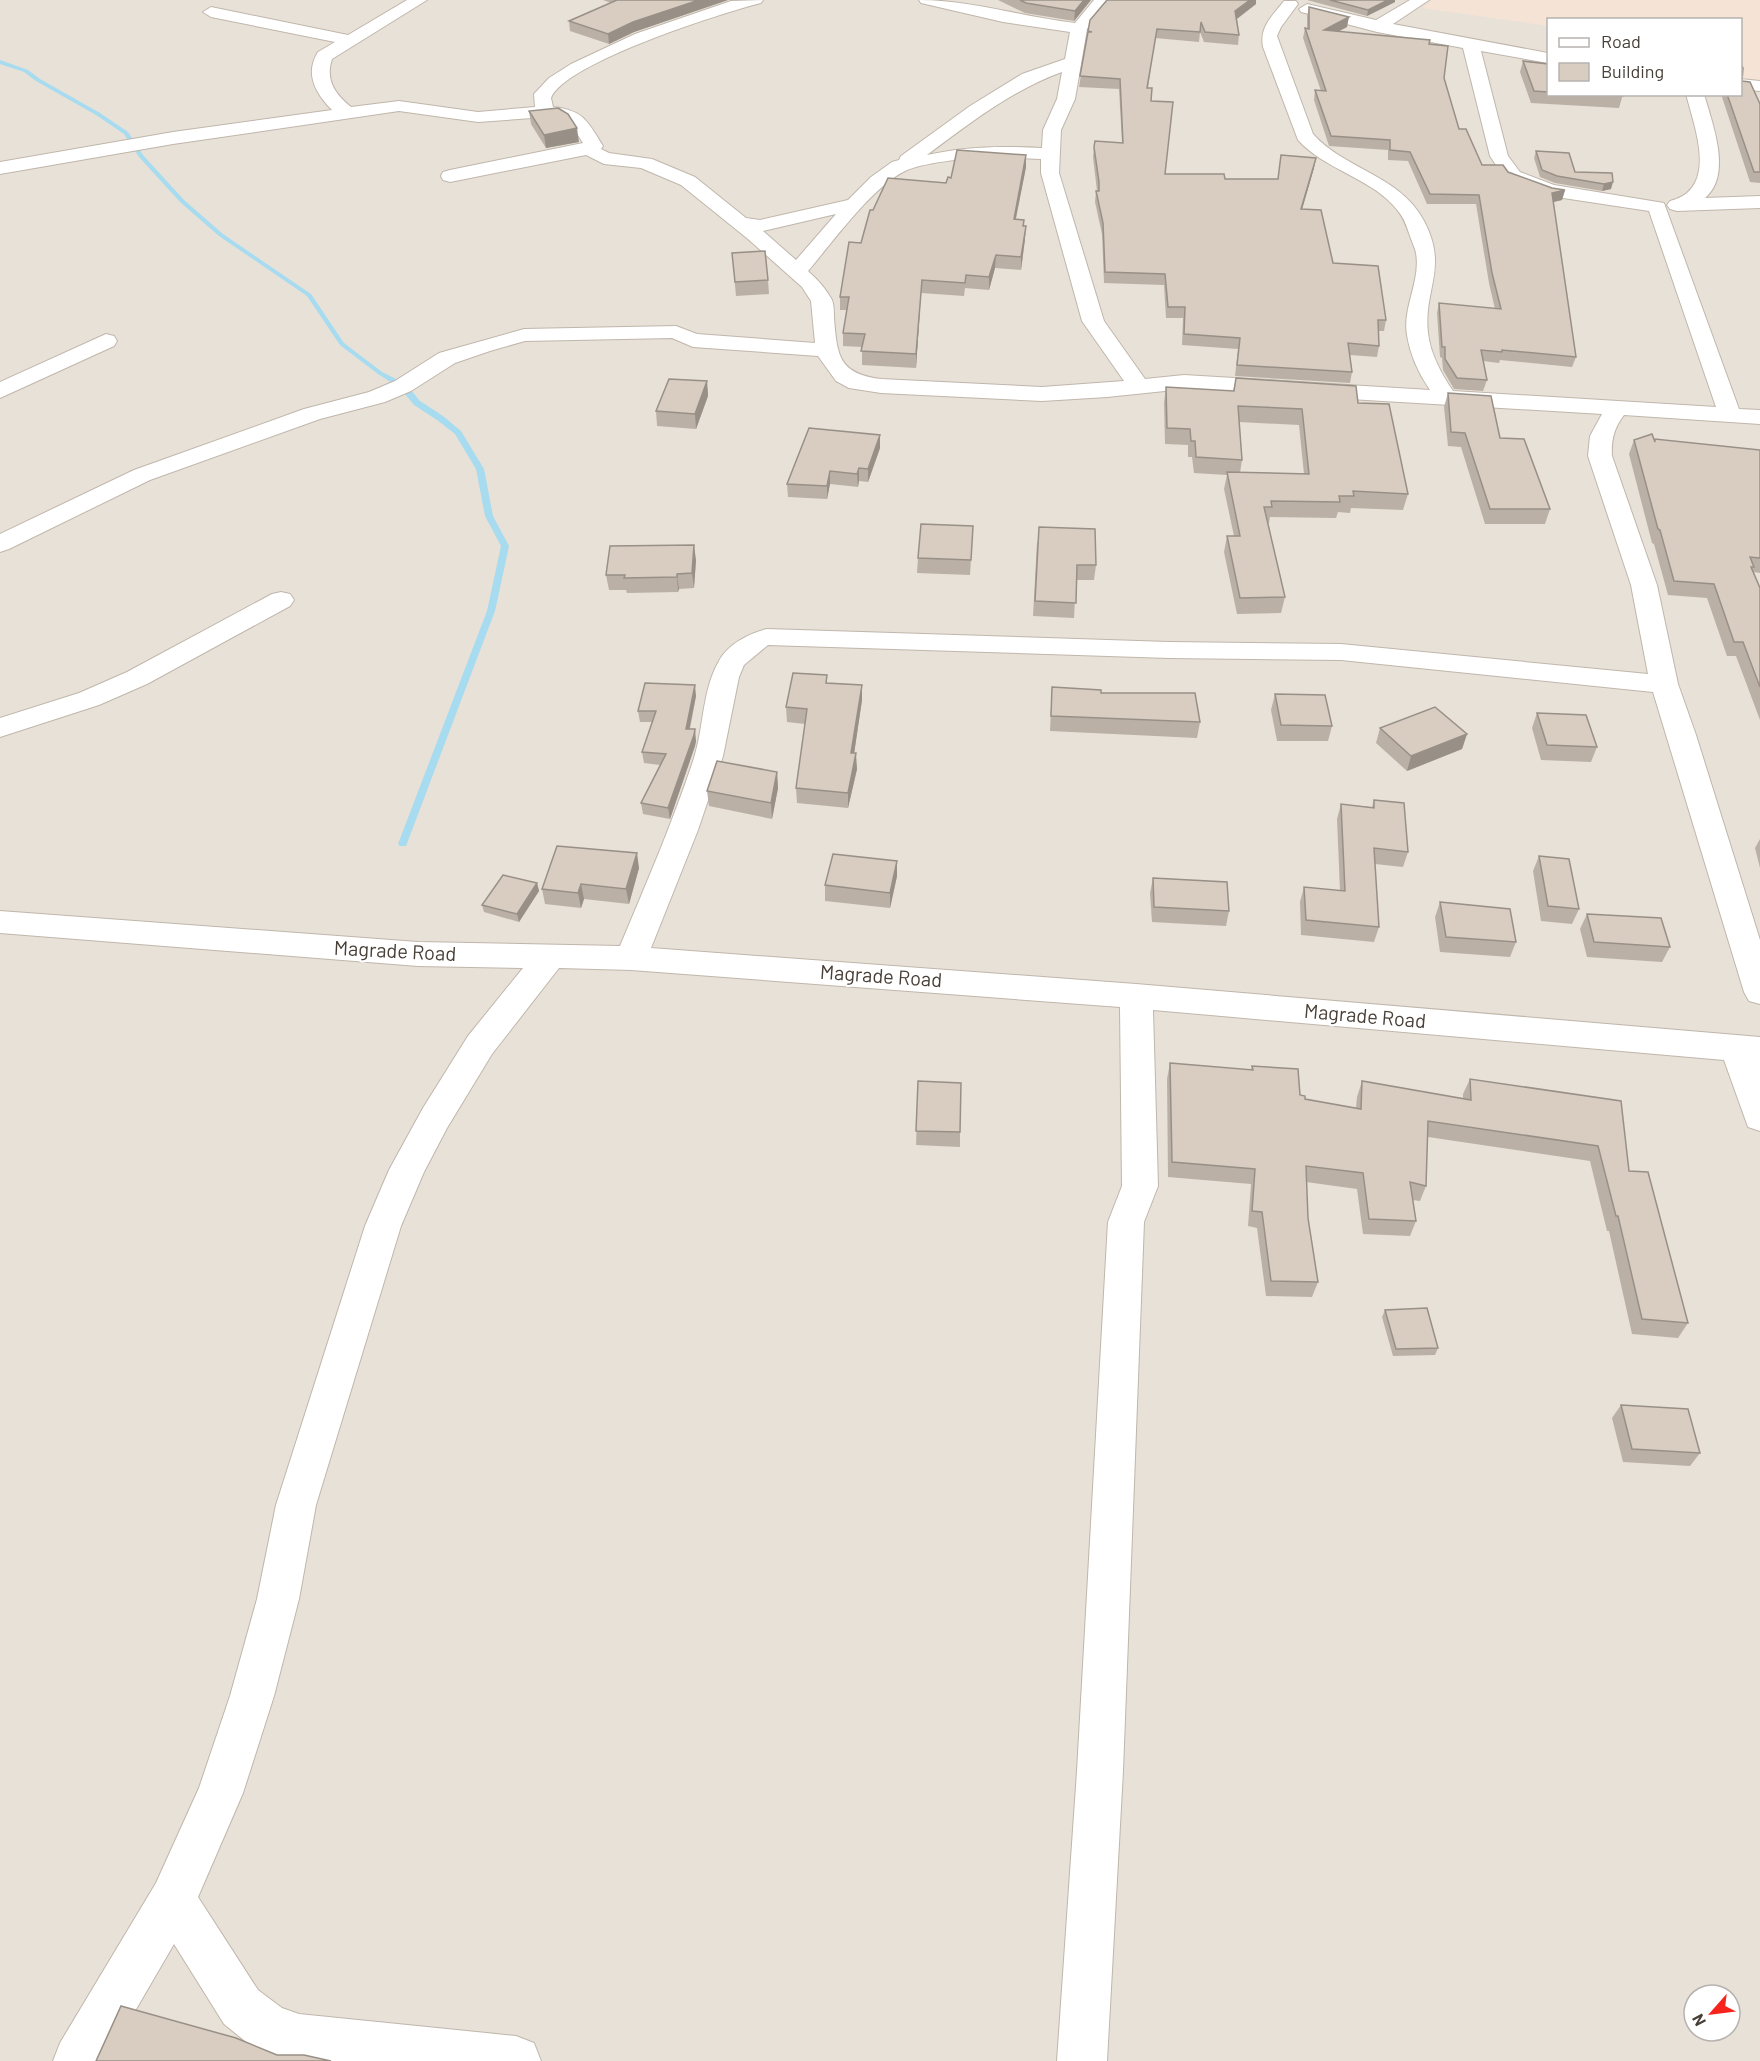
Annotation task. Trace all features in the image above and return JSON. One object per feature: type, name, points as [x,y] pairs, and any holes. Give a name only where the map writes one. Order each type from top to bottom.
[{"type":"street","points":[[345,112],[322,89],[319,66],[324,56],[377,27],[419,0]]},
{"type":"street","points":[[927,0],[990,16],[1028,23],[1079,28]]},
{"type":"street","points":[[1103,0],[1079,28],[1066,99],[1052,130],[1050,173],[1093,321],[1139,386]]},
{"type":"street","points":[[1377,27],[1421,0]]},
{"type":"street","points":[[546,111],[542,101],[543,94],[553,82],[575,68],[622,47],[741,1]]},
{"type":"street","points":[[1446,397],[1430,374],[1417,334],[1418,310],[1426,272],[1426,254],[1415,222],[1405,206],[1388,192],[1367,177],[1322,153],[1304,136],[1269,36],[1284,2],[1377,27],[1547,58]]},
{"type":"street","points":[[211,12],[350,40]]},
{"type":"street","points":[[1471,45],[1499,156],[1513,176],[1550,190],[1658,207],[1760,202]]},
{"type":"street","points":[[796,273],[855,204],[878,181],[976,110],[1028,78],[1072,62]]},
{"type":"street","points":[[1742,84],[1760,86]]},
{"type":"street","points":[[1685,205],[1703,190],[1711,156],[1696,96]]},
{"type":"street","points":[[0,168],[173,138],[399,106],[478,117],[546,111],[566,114],[579,122],[594,146],[450,176]]},
{"type":"street","points":[[587,148],[604,158],[645,163],[688,181],[809,283],[822,301],[826,350],[844,376],[857,383],[1034,394],[1100,393],[1139,386],[1184,382],[1760,417]]},
{"type":"street","points":[[899,166],[962,153],[987,151],[1051,154]]},
{"type":"street","points":[[737,222],[760,226],[855,204]]},
{"type":"street","points":[[1658,207],[1666,238],[1730,416]]},
{"type":"street","points":[[0,544],[142,475],[312,414],[377,397],[403,386],[447,358],[525,334],[676,332],[693,340],[826,350]]},
{"type":"street","points":[[0,391],[106,341]]},
{"type":"street","points":[[1550,404],[1572,421],[1600,450]]},
{"type":"street","points":[[1618,408],[1606,423],[1599,439],[1600,450],[1644,585],[1664,684],[1682,735],[1760,992]]},
{"type":"street","points":[[0,728],[89,699],[137,678],[281,600]]},
{"type":"street","points":[[631,958],[683,830],[709,756],[725,677],[732,661],[759,639],[767,637],[1169,650],[1341,652],[1664,684]]},
{"type":"street","name":"Magrade Road","points":[[0,922],[418,954],[631,958],[1136,996],[1749,1050]]},
{"type":"street","points":[[78,2061],[173,1899],[220,1793],[252,1696],[278,1599],[296,1505],[382,1226],[407,1170],[435,1118],[480,1046],[550,957]]},
{"type":"street","points":[[1082,2061],[1099,1783],[1126,1222],[1140,1186],[1136,996]]},
{"type":"street","points":[[1749,1050],[1760,1117]]},
{"type":"street","points":[[173,1899],[241,2007],[267,2028],[299,2039],[516,2061]]},
{"type":"shaded area","points":[[0,0],[1760,0],[1760,2061],[0,2061]]},
{"type":"shaded area","points":[[1432,0],[1760,0],[1760,82],[1742,79],[1742,18],[1547,18],[1547,26],[1422,8]]},
{"type":"building","points":[[617,0],[699,0],[633,22],[608,34],[569,21]]},
{"type":"building","points":[[1020,0],[1084,0],[1075,11]]},
{"type":"building","points":[[1107,0],[1250,0],[1235,11],[1239,35],[1205,32],[1201,22],[1200,32],[1157,29],[1147,88],[1152,88],[1151,101],[1173,102],[1165,174],[1224,174],[1225,179],[1278,179],[1281,155],[1316,158],[1301,209],[1321,210],[1333,263],[1378,266],[1386,320],[1378,320],[1379,346],[1348,343],[1352,372],[1237,365],[1240,338],[1184,334],[1185,307],[1168,307],[1165,274],[1105,272],[1103,223],[1096,191],[1099,191],[1099,182],[1094,147],[1095,141],[1123,143],[1120,79],[1080,76],[1088,32],[1092,32],[1088,31],[1090,20]]},
{"type":"building","points":[[1330,0],[1388,0],[1368,10]]},
{"type":"building","points":[[1309,7],[1349,17],[1324,30],[1430,40],[1429,44],[1448,46],[1444,78],[1459,129],[1466,129],[1482,165],[1503,165],[1508,172],[1552,188],[1565,190],[1552,193],[1576,357],[1481,350],[1487,380],[1457,378],[1445,359],[1445,347],[1442,347],[1439,303],[1501,309],[1492,273],[1479,195],[1430,194],[1410,152],[1390,150],[1390,140],[1331,136],[1315,90],[1326,91],[1305,28],[1309,29]]},
{"type":"building","points":[[1523,61],[1547,64],[1547,92],[1534,91]]},
{"type":"building","points":[[1742,81],[1750,82],[1760,104],[1760,172],[1754,172],[1728,96],[1742,96]]},
{"type":"building","points":[[558,108],[568,114],[577,128],[544,135],[529,111]]},
{"type":"building","points":[[957,150],[1026,155],[1014,219],[1024,220],[1023,226],[1026,226],[1021,257],[996,255],[989,277],[966,275],[965,283],[922,280],[916,354],[861,351],[865,334],[843,333],[849,297],[840,297],[849,242],[861,243],[870,210],[873,210],[888,178],[946,183],[948,177],[951,178]]},
{"type":"building","points":[[1536,151],[1569,153],[1575,172],[1612,173],[1613,182],[1604,184],[1557,176],[1542,170]]},
{"type":"building","points":[[765,251],[768,280],[735,282],[732,253]]},
{"type":"building","points":[[1236,378],[1356,386],[1358,403],[1389,404],[1408,494],[1353,491],[1354,496],[1339,496],[1340,502],[1271,501],[1272,507],[1264,507],[1285,597],[1240,598],[1227,536],[1240,536],[1227,472],[1309,474],[1302,409],[1238,406],[1242,460],[1196,457],[1195,441],[1191,441],[1190,429],[1167,428],[1166,387],[1234,391]]},
{"type":"building","points":[[669,379],[707,381],[695,414],[656,411]]},
{"type":"building","points":[[1448,393],[1491,396],[1500,438],[1524,439],[1550,509],[1490,509],[1465,433],[1451,432]]},
{"type":"building","points":[[809,428],[880,435],[868,469],[859,468],[857,474],[830,471],[827,486],[787,484]]},
{"type":"building","points":[[1652,434],[1655,442],[1655,439],[1760,450],[1760,558],[1750,557],[1754,567],[1751,567],[1760,588],[1760,687],[1743,642],[1734,642],[1714,584],[1674,581],[1634,440]]},
{"type":"building","points":[[921,524],[973,526],[971,560],[918,558]]},
{"type":"building","points":[[1039,527],[1095,529],[1096,565],[1077,565],[1076,603],[1035,601]]},
{"type":"building","points":[[694,545],[692,573],[677,574],[677,577],[624,578],[625,575],[606,575],[610,546]]},
{"type":"building","points":[[793,673],[827,675],[826,683],[862,685],[851,753],[856,753],[848,793],[796,788],[807,709],[786,707]]},
{"type":"building","points":[[645,683],[695,685],[686,729],[695,729],[694,735],[668,808],[641,803],[666,754],[642,752],[656,711],[638,711]]},
{"type":"building","points":[[1052,687],[1101,690],[1101,693],[1195,693],[1200,722],[1051,716]]},
{"type":"building","points":[[1275,694],[1325,695],[1332,726],[1281,725]]},
{"type":"building","points":[[1435,707],[1467,734],[1411,756],[1380,728]]},
{"type":"building","points":[[1537,713],[1586,715],[1597,747],[1547,745]]},
{"type":"building","points":[[717,761],[777,772],[771,803],[707,791]]},
{"type":"building","points":[[1374,800],[1404,803],[1408,852],[1374,848],[1379,927],[1306,920],[1304,887],[1345,891],[1341,804],[1374,808]]},
{"type":"building","points":[[557,846],[637,853],[626,889],[581,884],[578,893],[542,889]]},
{"type":"building","points":[[833,854],[897,861],[890,893],[825,885]]},
{"type":"building","points":[[1539,856],[1569,859],[1579,909],[1548,906]]},
{"type":"building","points":[[503,875],[537,883],[517,914],[482,905]]},
{"type":"building","points":[[1153,878],[1227,882],[1229,911],[1154,907]]},
{"type":"building","points":[[1440,902],[1510,909],[1516,942],[1446,937]]},
{"type":"building","points":[[1587,914],[1661,918],[1670,947],[1594,942]]},
{"type":"building","points":[[1170,1063],[1253,1070],[1252,1066],[1298,1069],[1300,1095],[1305,1096],[1305,1099],[1361,1109],[1362,1081],[1471,1100],[1470,1079],[1621,1101],[1629,1171],[1648,1172],[1688,1323],[1642,1319],[1618,1216],[1616,1216],[1598,1146],[1428,1121],[1426,1186],[1410,1182],[1416,1221],[1369,1219],[1363,1173],[1306,1166],[1308,1218],[1318,1282],[1271,1281],[1262,1212],[1252,1211],[1255,1169],[1172,1162]]},
{"type":"building","points":[[918,1081],[961,1083],[960,1132],[916,1131]]},
{"type":"building","points":[[1427,1308],[1438,1348],[1396,1349],[1385,1310]]},
{"type":"building","points":[[1621,1405],[1688,1409],[1700,1453],[1632,1449]]},
{"type":"building","points":[[121,2006],[236,2038],[277,2055],[304,2055],[331,2061],[96,2061]]},
{"type":"waterway","points":[[0,62],[26,71],[126,133],[141,156],[182,201],[221,235],[309,295],[342,344],[380,373],[403,386],[417,403],[458,433],[480,469],[489,516],[505,546],[491,611],[403,844]]}]
